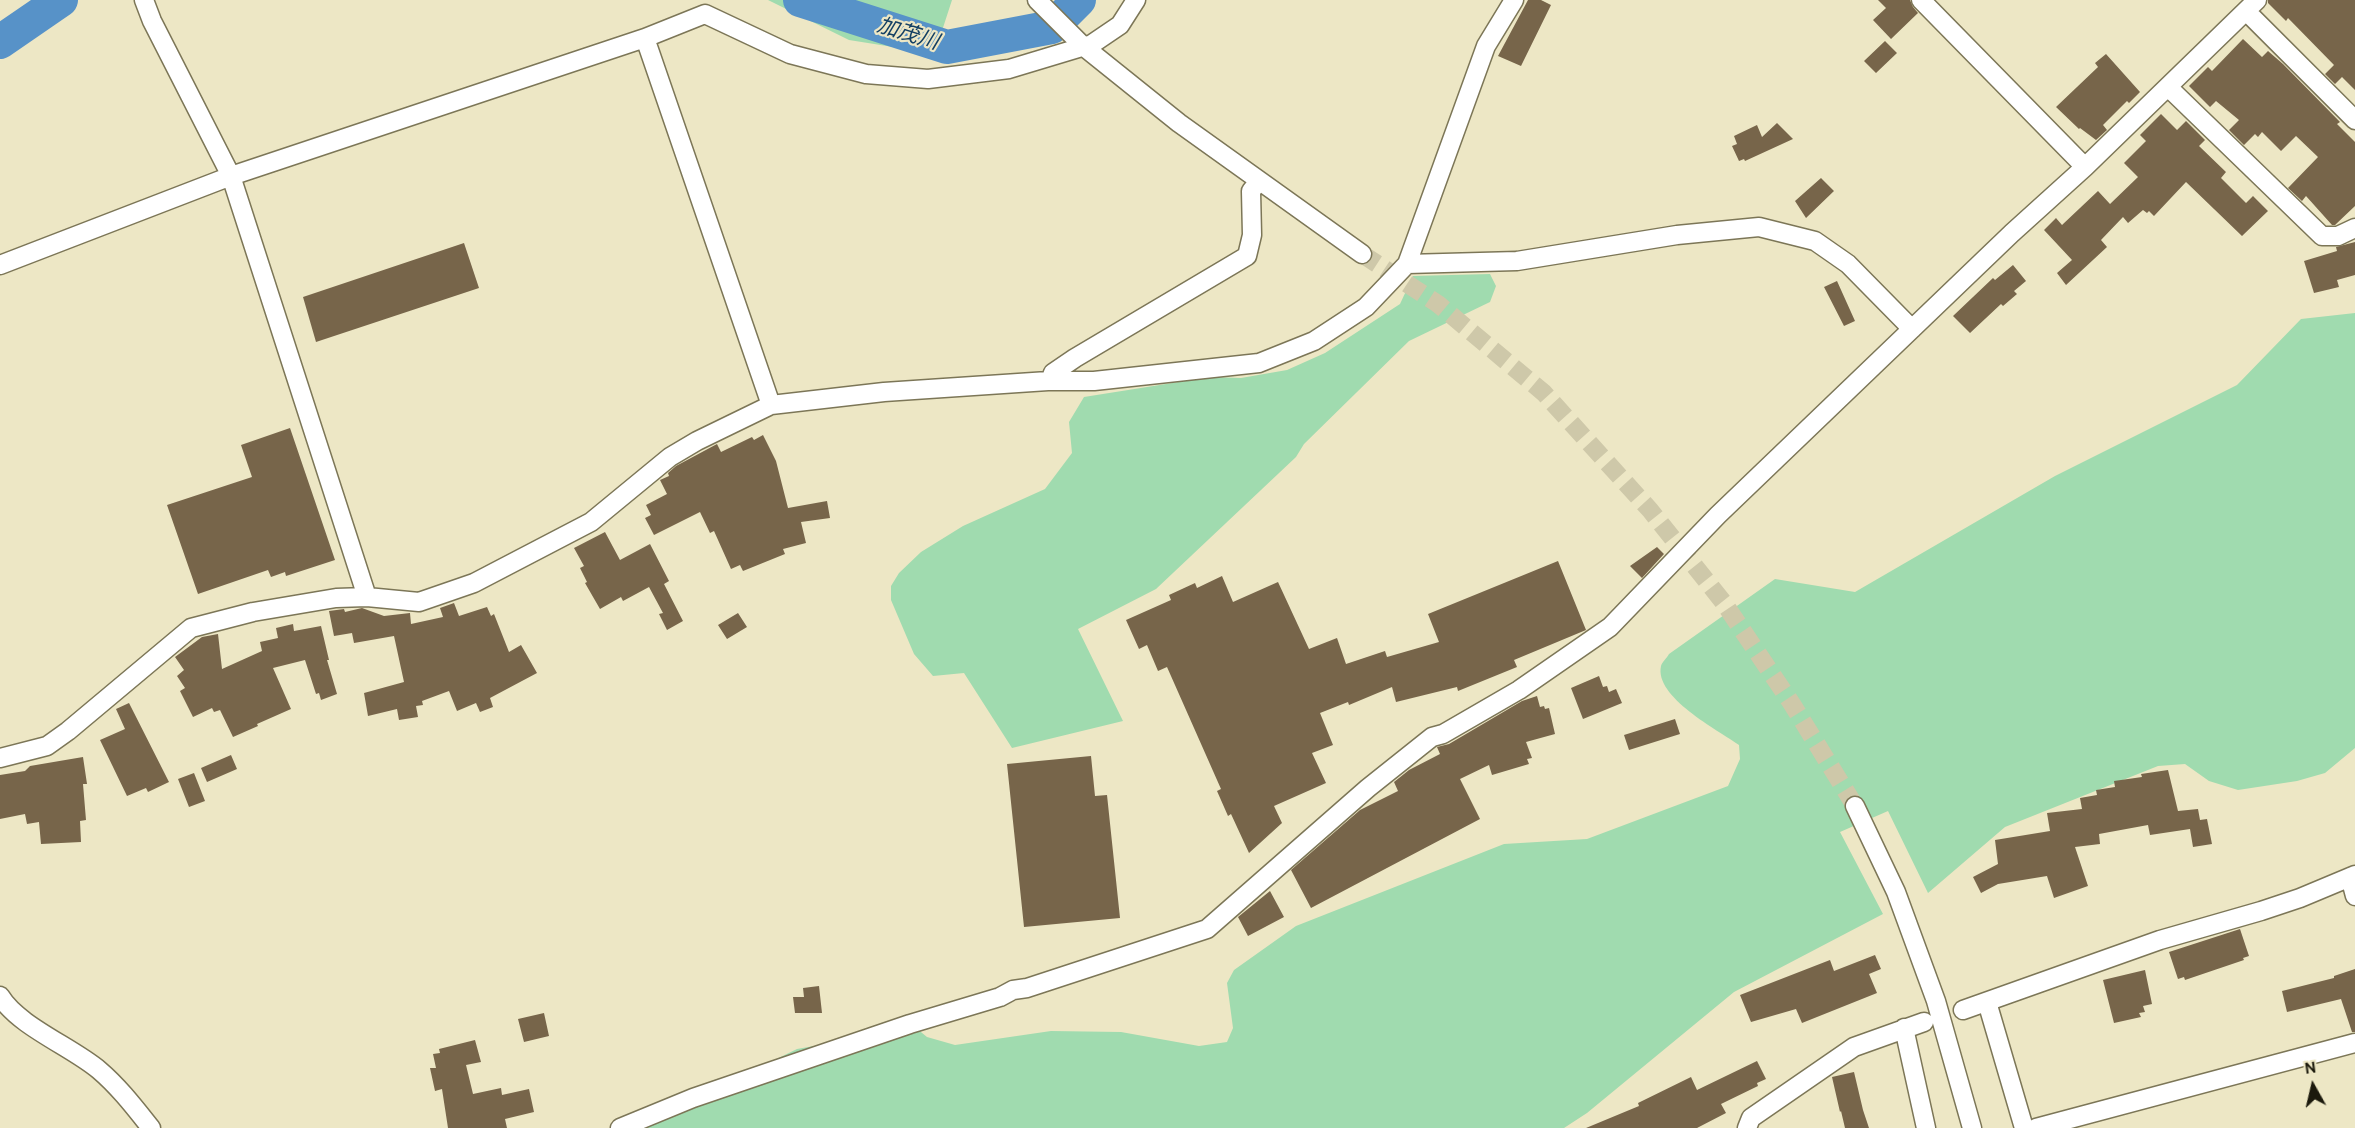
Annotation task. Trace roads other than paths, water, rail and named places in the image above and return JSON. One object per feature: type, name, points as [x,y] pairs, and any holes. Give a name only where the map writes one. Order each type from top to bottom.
[{"type":"street","points":[[144,0],[152,21],[231,176],[367,597]]},
{"type":"street","points":[[1037,0],[1082,46],[1179,123],[1362,254]]},
{"type":"street","points":[[0,265],[231,176],[645,38],[705,14],[790,54],[866,74],[928,79],[1009,69],[1092,44],[1120,25],[1136,0]]},
{"type":"street","points":[[0,758],[47,746],[191,628],[253,612],[336,598],[367,597],[419,602],[474,583],[591,522],[670,457],[697,441],[771,405],[884,392],[1050,381],[1094,381],[1259,363],[1314,340],[1366,308],[1407,264],[1486,46],[1514,0]]},
{"type":"street","points":[[1921,0],[2085,167]]},
{"type":"street","points":[[620,1128],[693,1098],[910,1024],[1207,929],[1359,795],[1432,737],[1443,734],[1519,690],[1610,627],[1718,515],[2251,6],[2355,120]]},
{"type":"street","points":[[645,38],[771,405]]},
{"type":"street","points":[[2168,87],[2322,236],[2338,236],[2355,228]]},
{"type":"street","points":[[1050,381],[1053,373],[1075,358],[1247,256],[1252,235],[1251,191],[1259,181]]},
{"type":"street","points":[[1407,264],[1517,261],[1677,235],[1759,227],[1815,241],[1848,264],[1912,329]]},
{"type":"street","points":[[1855,806],[1896,892],[1936,1001],[1972,1128]]},
{"type":"street","points":[[1964,1010],[2160,940],[2260,911],[2353,876],[2355,897]]},
{"type":"street","points":[[0,996],[5,1004],[34,1026],[98,1069],[122,1092],[151,1128]]},
{"type":"street","points":[[1986,1002],[2024,1128]]},
{"type":"street","points":[[1747,1128],[1751,1118],[1854,1047],[1924,1022]]},
{"type":"street","points":[[1904,1028],[1926,1128]]},
{"type":"street","points":[[2036,1128],[2355,1043]]},
{"type":"waterway","name":"加茂川","points":[[0,42],[61,0]]},
{"type":"waterway","name":"加茂川","points":[[800,0],[947,47],[1052,27],[1079,0]]},
{"type":"tunnel","points":[[1362,254],[1438,304],[1544,393],[1650,510],[1724,603],[1792,704],[1855,806]]}]
